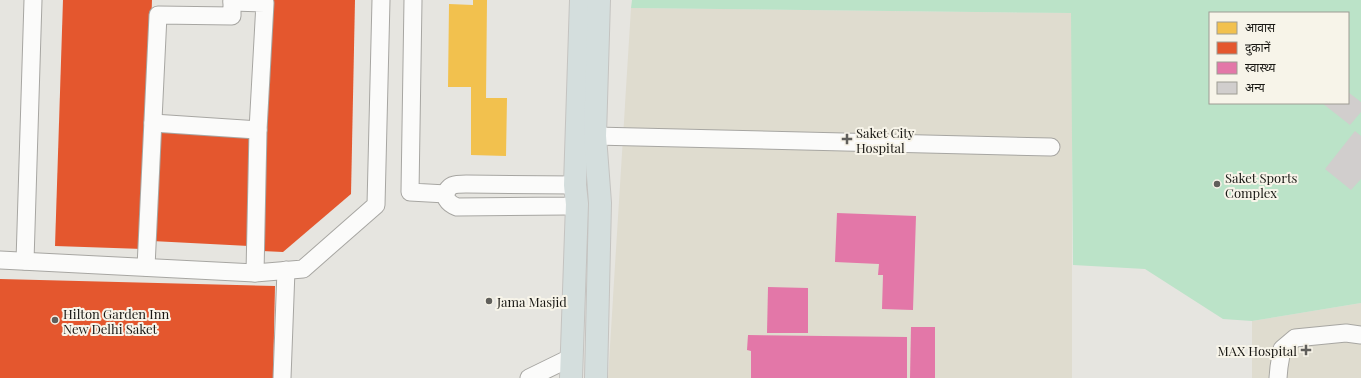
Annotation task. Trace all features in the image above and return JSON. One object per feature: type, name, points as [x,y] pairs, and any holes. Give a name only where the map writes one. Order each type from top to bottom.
[{"type":"main road","points":[[572,378],[582,0]]},
{"type":"main road","points":[[596,378],[600,203],[595,136],[599,0]]},
{"type":"main road","points":[[576,195],[600,203]]},
{"type":"lane","points":[[25,261],[33,0]]},
{"type":"lane","points":[[0,260],[255,273],[303,269],[376,205],[381,0]]},
{"type":"lane","points":[[413,0],[410,192],[446,194]]},
{"type":"lane","points":[[146,268],[158,15],[232,16],[232,1],[265,3],[258,130],[255,273]]},
{"type":"lane","points":[[153,123],[258,130]]},
{"type":"lane","points":[[595,136],[1051,147]]},
{"type":"lane","points":[[466,184],[576,195],[567,206],[457,207],[450,204],[446,199],[446,194],[450,187],[466,184]]},
{"type":"lane","points":[[282,378],[286,270]]},
{"type":"lane","points":[[1278,378],[1282,349],[1295,338],[1346,333],[1361,335]]},
{"type":"lane","points":[[529,378],[572,356]]},
{"type":"shaded area","name":"Saket City Hospital","points":[[631,8],[1072,13],[1072,378],[608,378]]},
{"type":"shaded area","name":"MAX Hospital","points":[[1361,303],[1361,378],[1252,378],[1252,321]]},
{"type":"green space","name":"Saket Sports Complex","points":[[632,0],[1361,0],[1361,303],[1252,321],[1223,319],[1145,269],[1073,265],[1071,13],[631,8]]},
{"type":"building: आवास","points":[[473,0],[487,0],[486,98],[507,98],[506,156],[471,155],[471,87],[448,87],[449,4],[473,5]]},
{"type":"building: दुकानें","points":[[63,0],[152,0],[143,249],[55,246]]},
{"type":"building: दुकानें","points":[[268,0],[355,0],[351,194],[283,252],[262,251]]},
{"type":"building: दुकानें","points":[[157,130],[254,135],[249,246],[152,241]]},
{"type":"building: दुकानें","points":[[0,279],[275,286],[273,378],[0,378]]},
{"type":"building: स्वास्थ्य","points":[[837,213],[916,216],[913,310],[882,309],[883,275],[878,275],[879,264],[835,262]]},
{"type":"building: स्वास्थ्य","points":[[768,287],[808,288],[808,333],[767,333]]},
{"type":"building: स्वास्थ्य","points":[[911,327],[935,327],[935,378],[910,378]]},
{"type":"building: स्वास्थ्य","points":[[748,335],[907,337],[907,378],[751,378],[751,351],[747,350]]},
{"type":"building: अन्य","points":[[1349,93],[1361,102],[1361,112],[1350,125],[1323,104],[1349,104]]},
{"type":"building: अन्य","points":[[1355,131],[1361,136],[1361,179],[1351,190],[1325,169]]},
{"type":"place","name":"Saket City Hospital","points":[[847,139]]},
{"type":"place","name":"Saket Sports Complex","points":[[1217,184]]},
{"type":"place","name":"Jama Masjid","points":[[489,301]]},
{"type":"place","name":"Hilton Garden Inn New Delhi Saket","points":[[55,320]]},
{"type":"place","name":"MAX Hospital","points":[[1306,350]]}]
